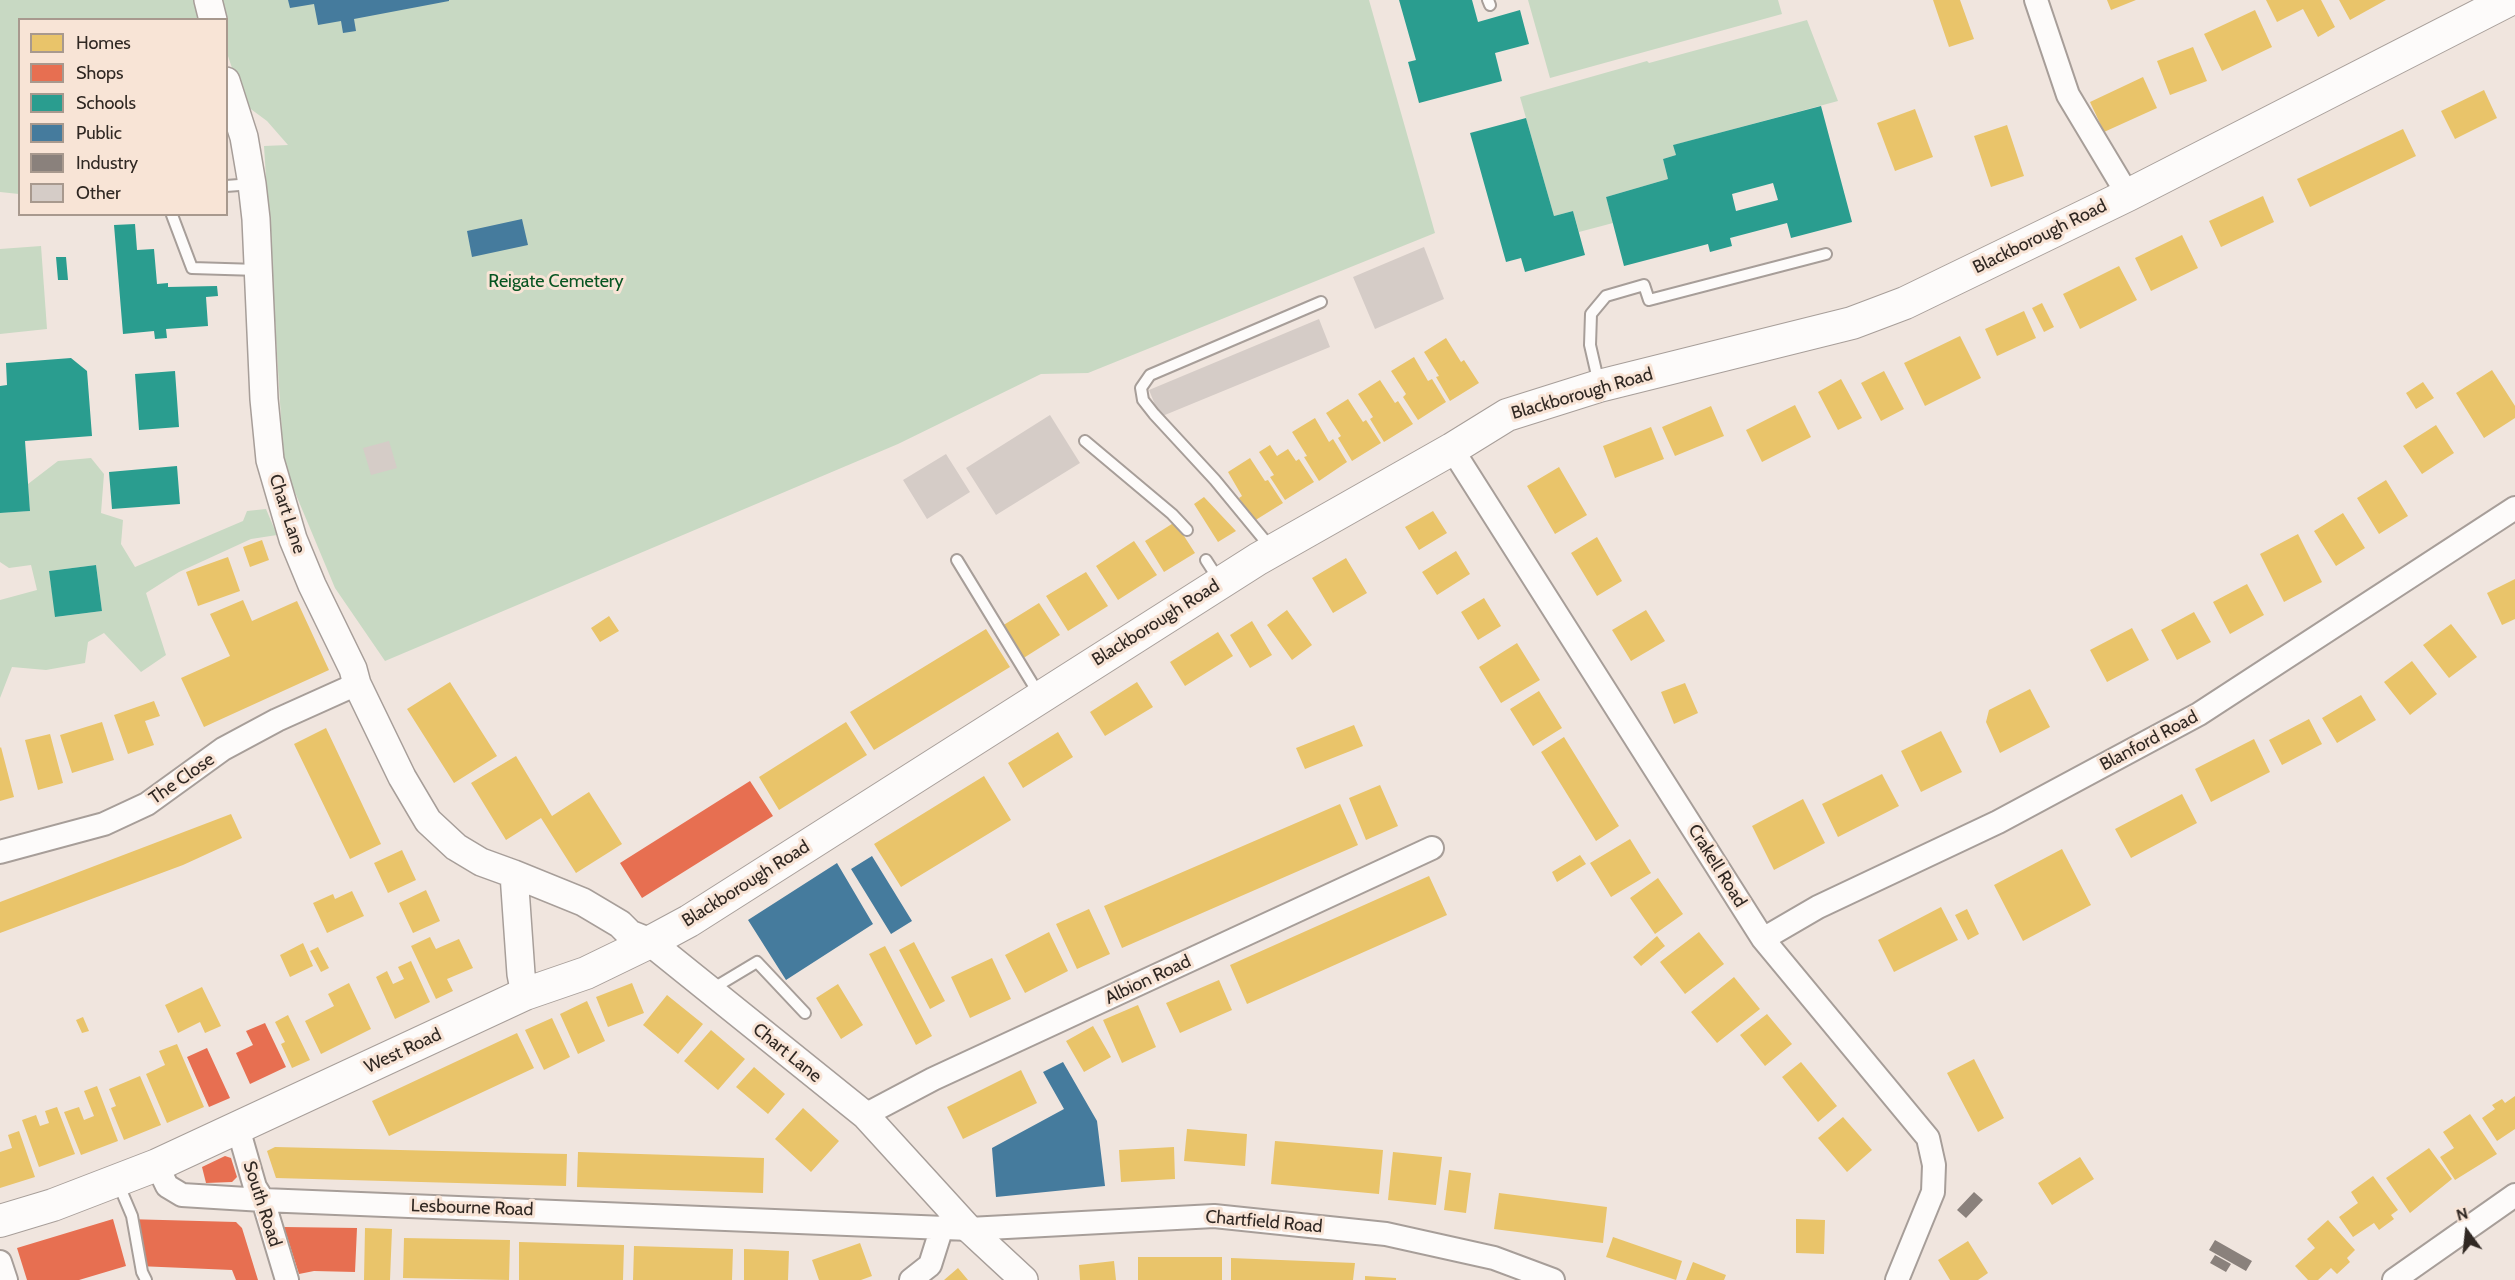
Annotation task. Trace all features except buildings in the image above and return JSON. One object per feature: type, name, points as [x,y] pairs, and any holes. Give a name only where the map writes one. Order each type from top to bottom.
[{"type":"main road","name":"Blackborough Road","points":[[650,942],[688,921],[1041,697],[1214,571],[1273,550],[1452,449],[1507,415],[1599,386],[1852,323],[1905,303],[2128,195],[2509,0]]},
{"type":"main road","name":"West Road","points":[[157,1165],[525,994],[586,973],[650,942]]},
{"type":"main road","points":[[0,1221],[53,1205],[157,1165]]},
{"type":"street","points":[[208,0],[212,18]]},
{"type":"street","points":[[2036,0],[2068,95],[2128,195]]},
{"type":"street","name":"Chart Lane","points":[[228,87],[244,137],[239,185],[258,270],[264,399],[270,460],[293,538],[312,585],[402,777],[428,821],[456,847],[481,862],[583,902],[620,924],[630,934],[650,942],[865,1115],[969,1229],[1024,1280]]},
{"type":"street","name":"Crakell Road","points":[[1452,449],[1763,939],[1928,1138],[1934,1165],[1934,1191],[1897,1280]]},
{"type":"street","name":"Blanford Road","points":[[1763,939],[1818,907],[1998,822],[2199,714],[2515,508]]},
{"type":"street","name":"The Close","points":[[0,852],[104,824],[147,804],[224,749],[277,720],[357,684]]},
{"type":"street","name":"Albion Road","points":[[865,1115],[933,1079],[1432,848]]},
{"type":"street","points":[[514,874],[521,974],[525,994]]},
{"type":"street","name":"South Road","points":[[238,1128],[255,1187],[263,1200],[287,1280]]},
{"type":"street","name":"Lesbourne Road","points":[[157,1165],[167,1186],[182,1195],[969,1229]]},
{"type":"street","points":[[2394,1280],[2515,1195]]},
{"type":"street","name":"Chartfield Road","points":[[969,1229],[1214,1216],[1386,1234],[1494,1258],[1553,1280]]},
{"type":"street","points":[[911,1280],[930,1264],[942,1227]]},
{"type":"street","points":[[0,1262],[6,1280]]},
{"type":"lane","points":[[171,216],[192,268],[258,270]]},
{"type":"lane","points":[[1599,386],[1590,345],[1591,314],[1606,296],[1644,285],[1649,300],[1826,254]]},
{"type":"lane","points":[[1273,550],[1215,480],[1154,414],[1143,400],[1141,388],[1150,375],[1321,302]]},
{"type":"lane","points":[[1085,441],[1172,514],[1187,530]]},
{"type":"lane","points":[[957,560],[1041,697]]},
{"type":"lane","points":[[709,991],[757,962],[805,1013]]},
{"type":"lane","points":[[117,1181],[132,1216],[142,1272],[146,1280]]},
{"type":"green space","points":[[0,0],[200,0],[203,18],[18,18],[18,194],[0,192]]},
{"type":"green space","name":"Reigate Cemetery","points":[[218,0],[1369,0],[1435,233],[1088,373],[1041,374],[898,444],[385,661],[335,588],[284,466],[264,146],[288,145],[267,121],[244,104],[228,56],[228,18],[219,18]]},
{"type":"green space","points":[[1528,0],[1778,0],[1782,14],[1550,78]]},
{"type":"green space","points":[[1807,20],[1838,101],[1674,145],[1676,155],[1663,159],[1668,179],[1606,197],[1613,223],[1579,232],[1573,211],[1554,216],[1520,97],[1647,61],[1649,63]]},
{"type":"green space","points":[[41,246],[47,329],[0,334],[0,249]]},
{"type":"green space","points":[[91,458],[104,474],[101,513],[123,520],[121,544],[135,567],[243,521],[247,511],[266,509],[277,535],[251,539],[179,572],[146,593],[166,655],[141,672],[104,633],[88,642],[85,663],[46,670],[12,667],[0,698],[0,600],[37,590],[31,565],[9,568],[0,562],[0,513],[30,511],[28,484],[58,461]],"holes":[[[96,565],[102,611],[56,617],[49,571]]]}]
